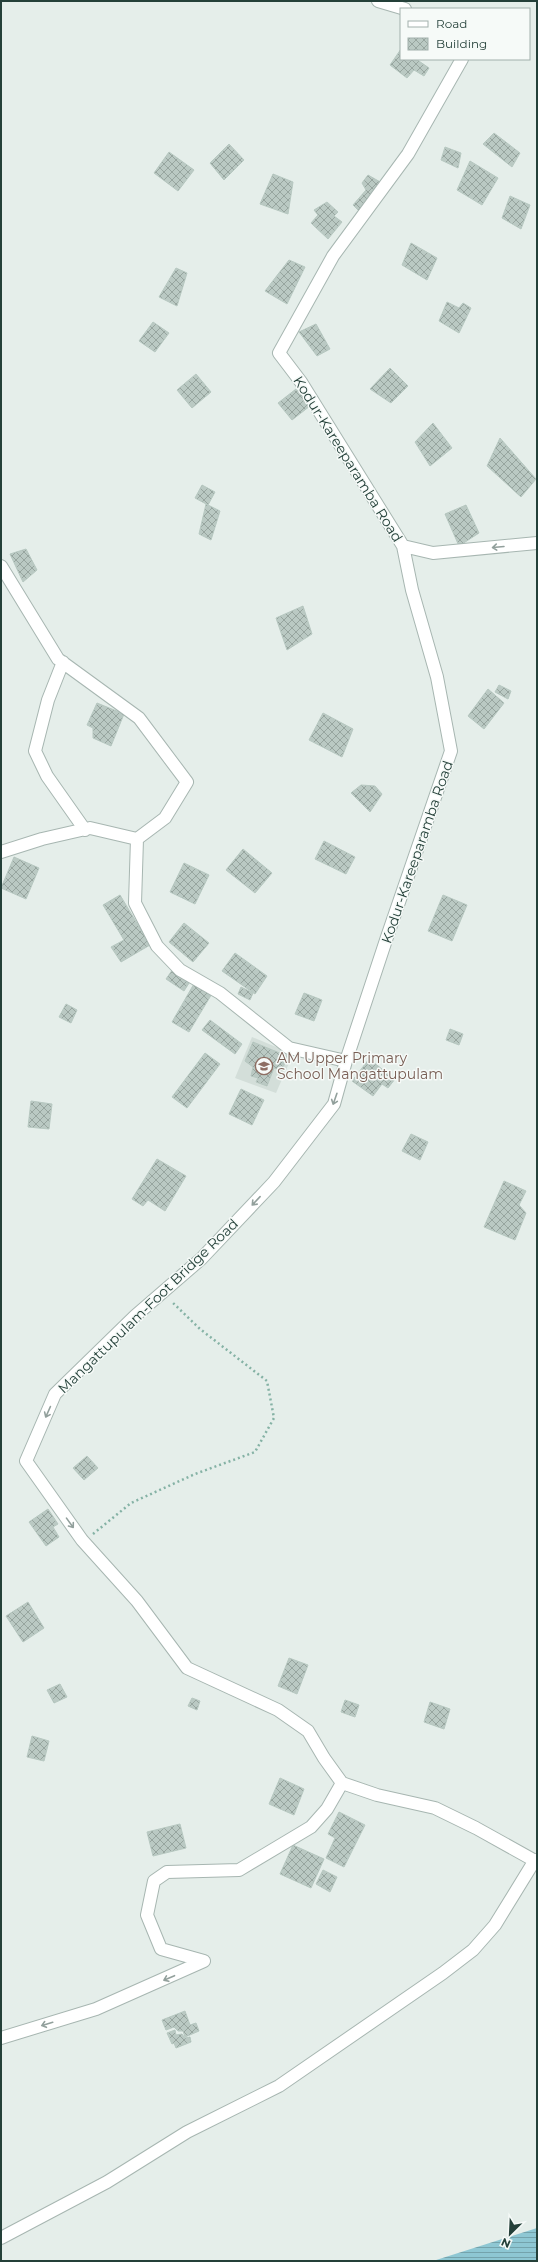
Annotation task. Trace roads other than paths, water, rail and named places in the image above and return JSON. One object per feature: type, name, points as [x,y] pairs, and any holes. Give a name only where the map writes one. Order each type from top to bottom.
[{"type":"street","points":[[378,1],[402,8]]},
{"type":"street","name":"Kodur-Kareeparamba Road","points":[[346,1061],[451,751],[437,677],[412,590],[403,546],[301,382],[279,353],[333,256],[408,154],[461,60]]},
{"type":"street","points":[[403,546],[433,553],[537,543]]},
{"type":"street","points":[[1,566],[58,659],[139,718],[187,782],[165,818],[137,839]]},
{"type":"street","points":[[63,662],[48,700],[35,751],[47,776],[85,830]]},
{"type":"street","points":[[1,852],[42,839],[90,828],[137,839]]},
{"type":"street","points":[[137,839],[134,903],[157,946],[166,956],[180,970],[220,993],[289,1048],[346,1061]]},
{"type":"street","name":"Mangattupulam-Foot Bridge Road","points":[[342,1783],[308,1732],[278,1710],[187,1668],[137,1601],[84,1542],[26,1461],[56,1394],[135,1316],[201,1259],[274,1182],[334,1104],[346,1061]]},
{"type":"street","points":[[1,2038],[96,2009],[204,1961],[161,1949],[146,1915],[154,1880],[167,1872],[239,1870],[310,1828],[327,1809],[342,1783],[377,1795],[435,1808],[476,1828],[536,1861],[495,1925],[474,1950],[443,1973],[279,2086],[187,2132],[107,2182],[1,2238]]},
{"type":"water","points":[[537,2228],[537,2261],[433,2261]]},
{"type":"place","name":"AM Upper Primary School Mangattupulam","points":[[264,1066]]}]
